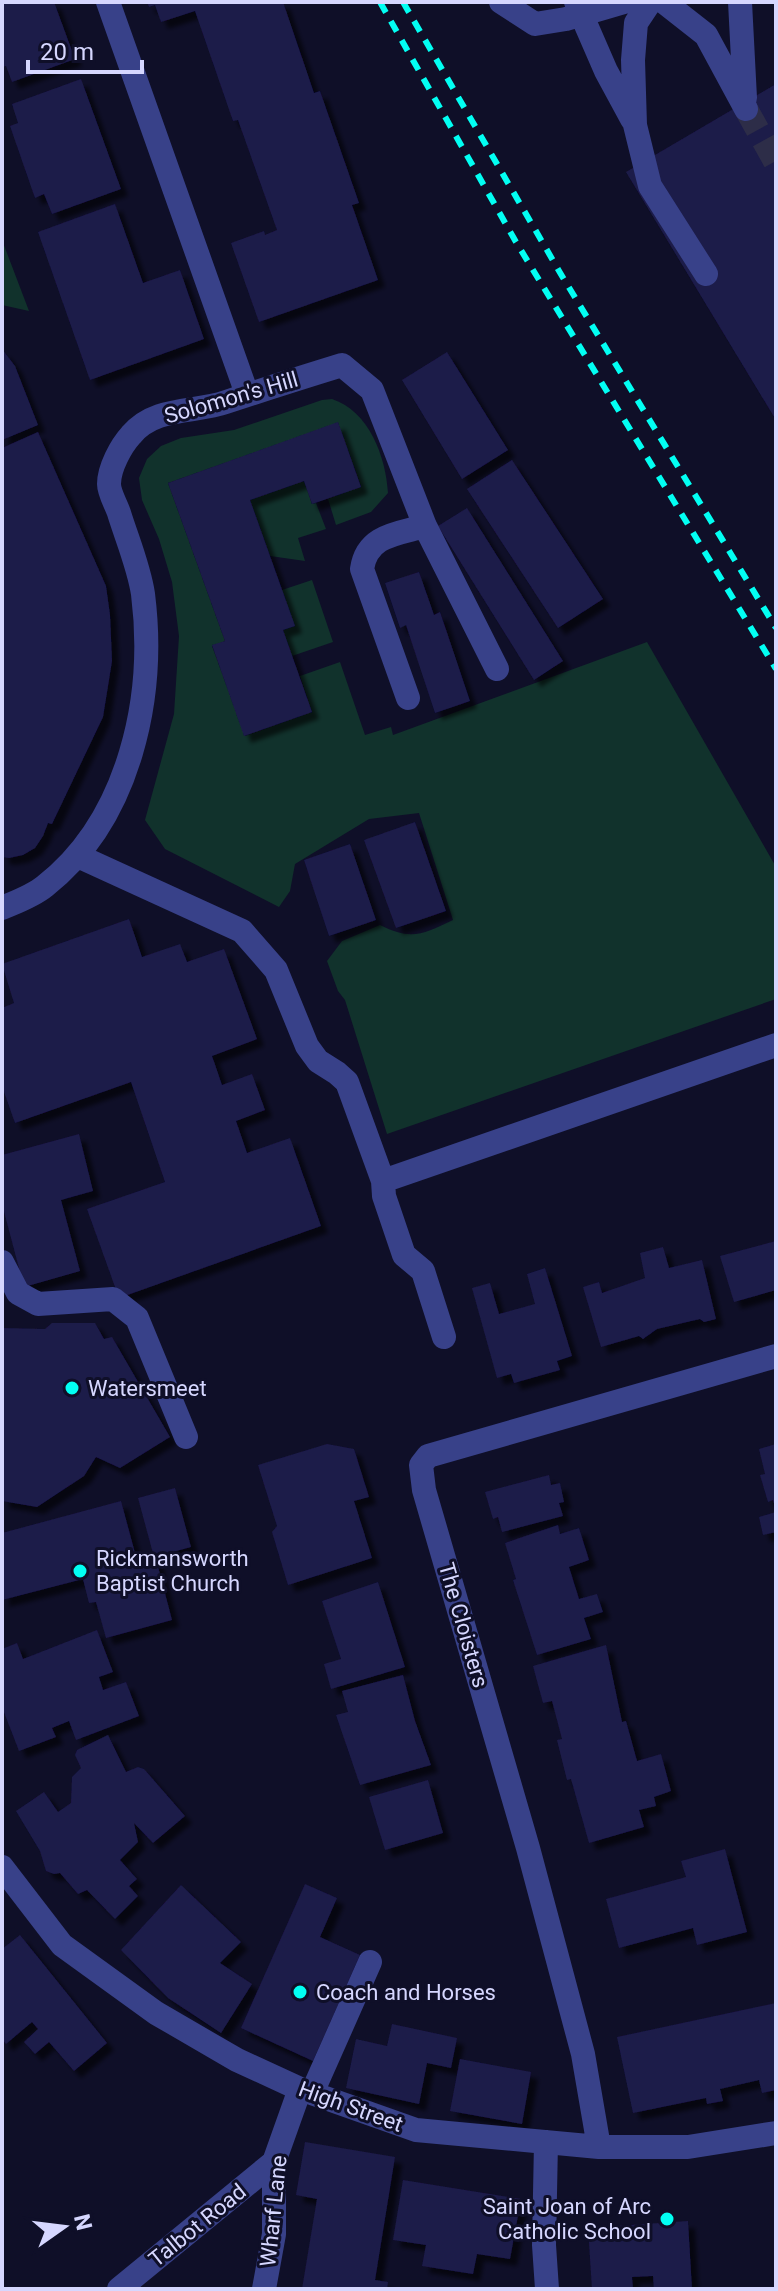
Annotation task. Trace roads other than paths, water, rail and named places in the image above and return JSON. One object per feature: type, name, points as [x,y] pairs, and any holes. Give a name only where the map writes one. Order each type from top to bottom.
[{"type":"street","points":[[108,2],[247,394]]},
{"type":"street","points":[[501,2],[535,24],[579,8],[624,2]]},
{"type":"street","points":[[650,2],[636,23],[633,60],[635,125],[650,186],[706,274]]},
{"type":"street","points":[[664,2],[706,35],[746,109],[740,2]]},
{"type":"street","points":[[579,8],[606,71],[635,125]]},
{"type":"street","name":"Solomon's Hill","points":[[78,856],[112,803],[131,755],[144,687],[146,632],[142,591],[109,484],[117,456],[132,433],[166,413],[223,403],[342,365],[372,390],[425,526]]},
{"type":"street","points":[[408,698],[362,569],[364,555],[372,544],[425,526],[497,669]]},
{"type":"street","points":[[2,908],[43,888],[78,856],[242,931],[276,970],[307,1046],[318,1061],[347,1082],[383,1181],[384,1196],[404,1255],[423,1271],[444,1337]]},
{"type":"street","points":[[383,1181],[776,1045]]},
{"type":"street","points":[[2,1262],[18,1293],[38,1304],[113,1299],[137,1318],[186,1437]]},
{"type":"street","name":"The Cloisters","points":[[599,2147],[583,2054],[524,1833],[424,1490],[421,1465],[428,1456],[776,1356]]},
{"type":"street","name":"High Street","points":[[2,1867],[62,1945],[156,2013],[237,2060],[306,2091],[416,2130],[599,2147],[688,2147],[776,2133]]},
{"type":"street","name":"Wharf Lane","points":[[264,2289],[274,2234],[274,2162],[370,1962]]},
{"type":"street","points":[[546,2142],[544,2245],[547,2289]]},
{"type":"street","name":"Talbot Road","points":[[119,2289],[274,2162]]},
{"type":"tunnel","points":[[746,109],[776,163]]},
{"type":"railway","points":[[380,2],[516,242],[776,669]]},
{"type":"railway","points":[[403,2],[562,276],[776,628]]},
{"type":"place","name":"Watersmeet","points":[[72,1388]]},
{"type":"place","name":"Rickmansworth Baptist Church","points":[[80,1571]]},
{"type":"place","name":"Coach and Horses","points":[[300,1992]]},
{"type":"place","name":"Saint Joan of Arc Catholic School","points":[[667,2219]]}]
